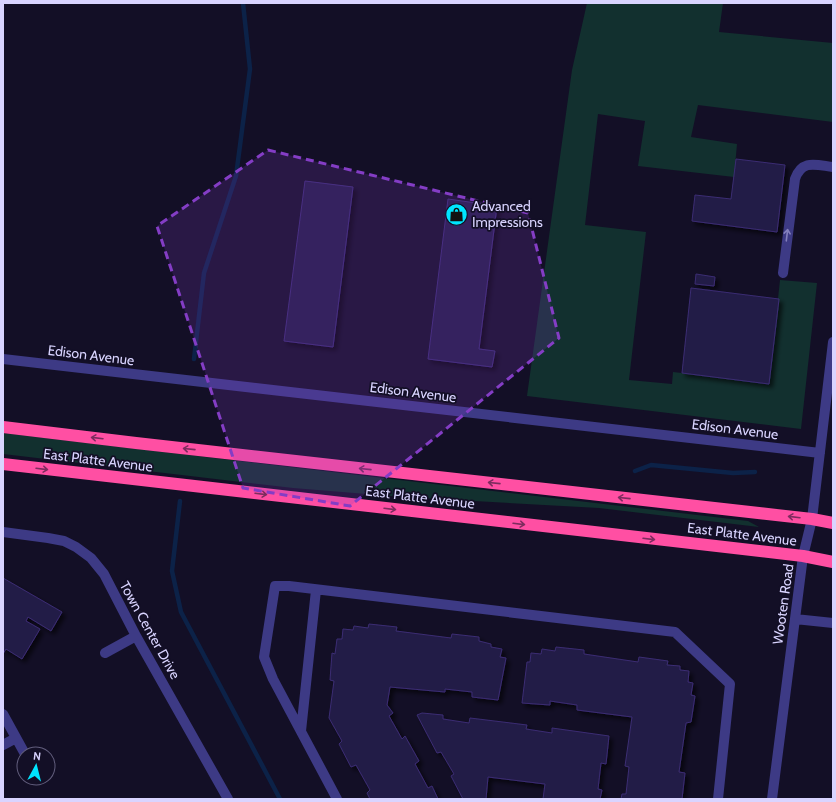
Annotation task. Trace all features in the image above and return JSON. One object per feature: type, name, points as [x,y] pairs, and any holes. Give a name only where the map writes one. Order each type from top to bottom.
[{"type":"highway","name":"East Platte Avenue","points":[[3,427],[812,519],[833,523]]},
{"type":"highway","name":"East Platte Avenue","points":[[3,464],[803,556],[833,562]]},
{"type":"street","points":[[783,273],[795,179],[797,174],[808,164],[833,167]]},
{"type":"street","name":"Wooten Road","points":[[772,799],[803,556],[812,519],[833,342]]},
{"type":"street","name":"Edison Avenue","points":[[3,359],[820,453]]},
{"type":"street","name":"Town Center Drive","points":[[3,532],[64,541],[76,547],[91,558],[104,574],[136,636],[228,799]]},
{"type":"street","points":[[337,799],[273,679],[264,657],[274,586],[289,586],[675,632],[730,684],[718,799]]},
{"type":"street","points":[[301,731],[316,590]]},
{"type":"street","points":[[795,619],[833,623]]},
{"type":"street","points":[[105,653],[136,636]]},
{"type":"street","points":[[3,714],[20,746]]},
{"type":"street","points":[[3,745],[16,738]]},
{"type":"highlighted area","points":[[268,150],[528,213],[559,338],[350,506],[243,488],[157,226]]},
{"type":"green space","points":[[587,3],[723,3],[719,32],[833,43],[833,122],[698,105],[691,137],[737,144],[734,177],[638,166],[645,121],[598,114],[585,225],[646,232],[629,380],[672,384],[673,372],[769,383],[780,280],[817,283],[801,429],[527,396],[572,70]]},
{"type":"green space","points":[[3,433],[748,521],[759,527],[599,508],[403,497],[293,488],[3,454]]},
{"type":"building","points":[[736,159],[785,165],[777,232],[692,221],[695,195],[731,199]]},
{"type":"building","points":[[305,181],[353,187],[333,347],[284,341]]},
{"type":"building","points":[[448,199],[497,206],[479,349],[495,351],[492,367],[428,359]]},
{"type":"building","points":[[696,274],[715,277],[714,286],[695,284]]},
{"type":"building","points":[[691,288],[779,299],[769,384],[682,373]]},
{"type":"building","points":[[3,578],[62,612],[51,631],[28,617],[26,621],[40,629],[22,659],[6,649],[3,654]]},
{"type":"building","points":[[369,624],[397,627],[396,631],[451,638],[452,634],[479,637],[479,641],[491,644],[491,647],[502,649],[500,657],[506,658],[498,700],[472,697],[472,692],[445,689],[445,692],[390,687],[387,705],[393,713],[389,716],[402,739],[405,736],[419,761],[415,764],[428,788],[432,786],[438,799],[370,799],[367,793],[370,790],[356,765],[351,767],[339,744],[342,741],[329,718],[334,681],[330,680],[332,653],[335,654],[337,639],[342,639],[343,629],[353,630],[354,626],[368,628]]},
{"type":"building","points":[[556,647],[584,650],[584,654],[638,662],[639,657],[668,661],[667,665],[680,666],[680,670],[689,671],[688,682],[693,683],[691,695],[695,696],[691,722],[686,723],[679,772],[685,773],[682,799],[621,799],[622,794],[626,794],[629,767],[625,766],[632,717],[577,710],[577,705],[550,701],[550,705],[522,703],[527,662],[530,662],[531,653],[541,654],[542,649],[555,651]]},
{"type":"building","points":[[422,713],[443,715],[443,719],[469,723],[470,718],[527,725],[526,729],[552,733],[552,728],[609,736],[606,764],[601,763],[598,789],[602,790],[600,799],[543,799],[545,784],[488,777],[486,799],[463,799],[451,776],[454,774],[441,752],[437,753],[417,715]]},
{"type":"waterway","points":[[194,359],[204,273],[236,176],[250,69],[243,3]]},
{"type":"waterway","points":[[635,471],[651,465],[733,473],[755,472]]},
{"type":"waterway","points":[[180,501],[172,571],[181,612],[280,799]]},
{"type":"place","name":"Advanced Impressions","points":[[457,214]]}]
